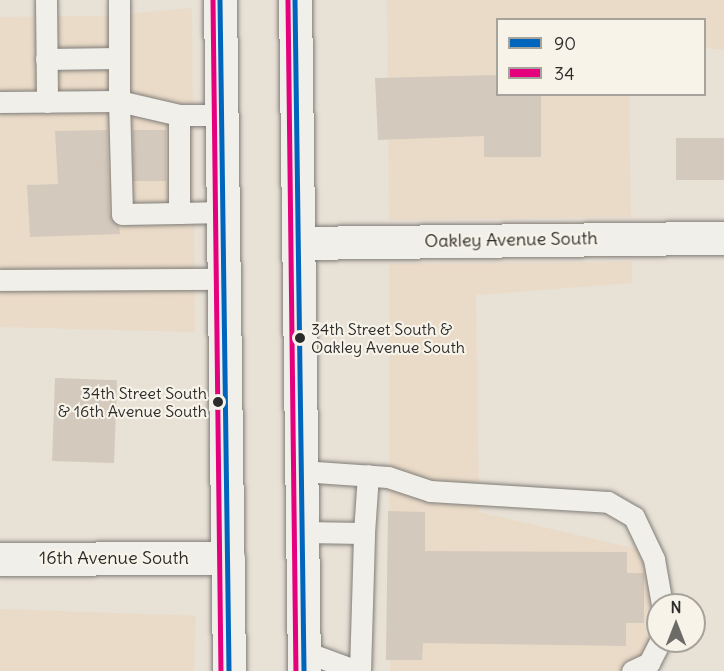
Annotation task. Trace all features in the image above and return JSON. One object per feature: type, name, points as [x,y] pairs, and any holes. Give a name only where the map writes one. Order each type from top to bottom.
[{"type":"main road","points":[[220,0],[229,671]]},
{"type":"main road","points":[[295,0],[304,661]]},
{"type":"main road","name":"Oakley Avenue South","points":[[298,243],[724,238]]},
{"type":"main road","name":"16th Avenue South","points":[[0,559],[228,558]]},
{"type":"lane","points":[[46,0],[47,102]]},
{"type":"lane","points":[[119,0],[122,214],[223,212]]},
{"type":"lane","points":[[46,59],[119,58]]},
{"type":"lane","points":[[0,102],[119,101],[179,115],[222,115]]},
{"type":"lane","points":[[179,115],[179,213]]},
{"type":"lane","points":[[0,280],[224,279]]},
{"type":"lane","points":[[301,471],[368,475],[430,491],[608,502],[634,517],[654,560],[660,593]]},
{"type":"lane","points":[[304,661],[359,671],[368,475]]},
{"type":"lane","points":[[302,532],[364,533]]},
{"type":"lane","points":[[632,671],[650,663],[655,653]]},
{"type":"shaded area","points":[[387,0],[724,0],[724,50],[706,48],[706,18],[496,18],[496,96],[629,96],[631,217],[389,220]]},
{"type":"shaded area","points":[[192,8],[195,332],[0,327],[0,17],[101,16]]},
{"type":"shaded area","points":[[632,262],[632,283],[476,295],[479,512],[658,554],[657,593],[646,593],[646,653],[656,653],[656,671],[390,671],[389,264]]},
{"type":"shaded area","points":[[0,609],[196,616],[194,671],[0,671]]},
{"type":"building","points":[[496,75],[496,96],[541,96],[541,157],[484,157],[484,136],[378,140],[375,78]]},
{"type":"building","points":[[107,130],[109,214],[119,226],[120,234],[30,237],[27,185],[58,184],[55,131]]},
{"type":"building","points":[[133,130],[166,130],[166,181],[133,181]]},
{"type":"building","points":[[676,138],[724,138],[724,180],[676,180]]},
{"type":"building","points":[[55,378],[117,380],[114,463],[52,461]]},
{"type":"building","points":[[388,511],[425,512],[425,551],[627,552],[627,573],[644,573],[644,623],[626,623],[626,646],[423,643],[422,660],[386,660]]},
{"type":"transit line","name":"34","points":[[213,0],[221,671]]},
{"type":"transit line","name":"90","points":[[220,0],[229,671]]},
{"type":"transit line","name":"34","points":[[288,0],[296,671]]},
{"type":"transit line","name":"90","points":[[295,0],[304,671]]},
{"type":"place","name":"34th Street South & Oakley Avenue South","points":[[300,338]]},
{"type":"place","name":"34th Street South & 16th Avenue South","points":[[218,402]]}]
